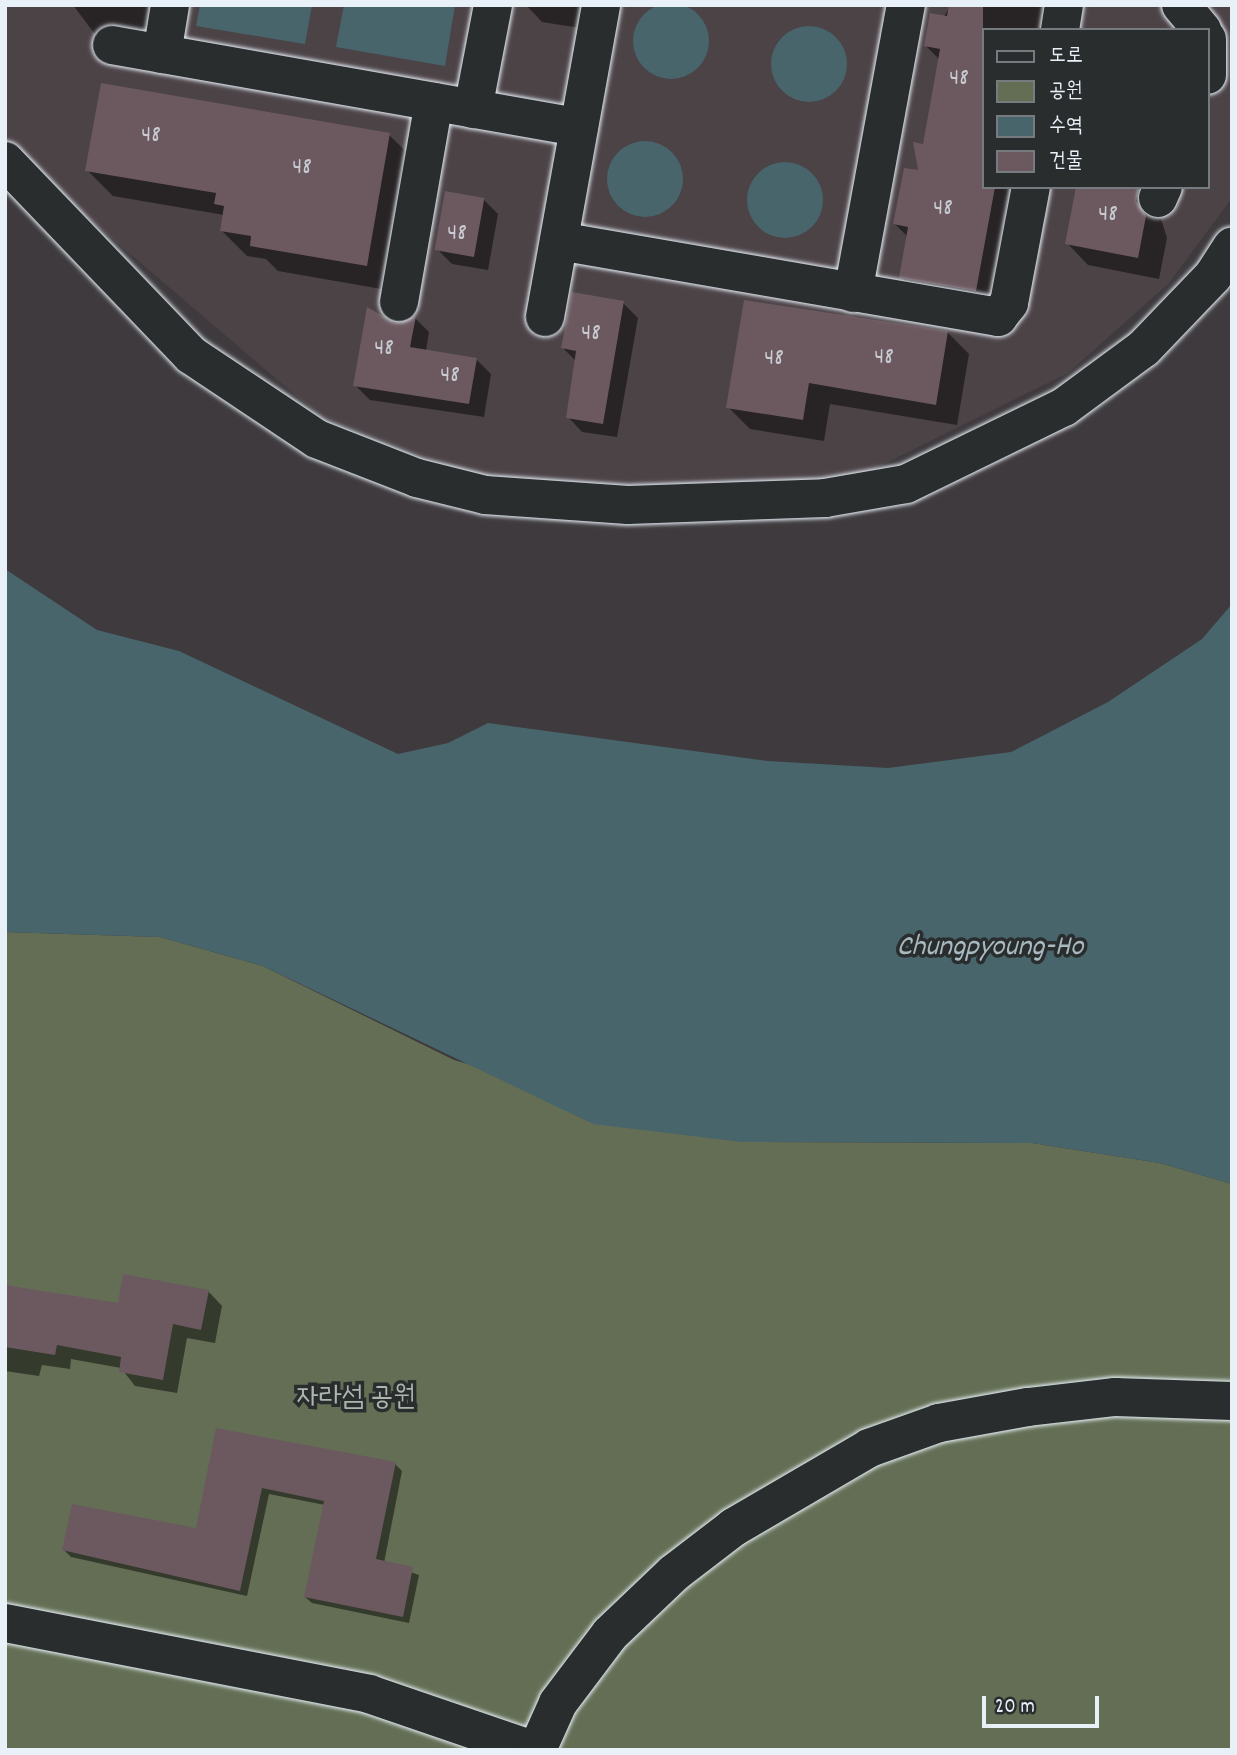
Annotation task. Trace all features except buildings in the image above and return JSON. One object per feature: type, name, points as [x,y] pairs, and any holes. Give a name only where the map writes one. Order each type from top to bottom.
[{"type":"street","points":[[162,54],[170,5]]},
{"type":"street","points":[[474,109],[493,5]]},
{"type":"street","points":[[545,317],[601,5]]},
{"type":"street","points":[[853,293],[906,5]]},
{"type":"street","points":[[1060,28],[1064,5]]},
{"type":"street","points":[[1181,5],[1200,28]]},
{"type":"street","points":[[112,45],[579,127]]},
{"type":"street","points":[[399,302],[434,102]]},
{"type":"street","points":[[5,161],[191,355],[317,439],[417,478],[485,495],[628,505],[825,498],[906,484],[1064,407],[1144,348],[1232,247]]},
{"type":"street","points":[[559,241],[998,317],[1009,303],[1031,189]]},
{"type":"street","points":[[5,1623],[369,1694],[535,1750],[558,1703],[610,1634],[674,1573],[734,1527],[869,1448],[939,1423],[1028,1407],[1115,1397],[1232,1401]]},
{"type":"shaded area","points":[[7,5],[1232,5],[1232,198],[1169,283],[1068,373],[856,478],[519,493],[321,417],[5,147]]},
{"type":"green space","name":"자라섬 공원","points":[[5,932],[160,937],[263,966],[454,1060],[742,1142],[1032,1143],[1160,1163],[1232,1184],[1232,1750],[5,1750]]},
{"type":"water","points":[[671,3],[685,6],[698,14],[706,27],[709,41],[706,55],[698,68],[685,76],[671,79],[657,76],[644,68],[636,55],[633,41],[636,27],[644,14],[657,6]]},
{"type":"water","points":[[200,5],[312,5],[305,44],[196,26]]},
{"type":"water","points":[[344,5],[455,5],[445,66],[336,47]]},
{"type":"water","points":[[809,26],[823,29],[836,37],[844,50],[847,64],[844,78],[836,91],[823,99],[809,102],[795,99],[782,91],[774,78],[771,64],[774,50],[782,37],[795,29]]},
{"type":"water","points":[[645,141],[659,144],[672,152],[680,165],[683,179],[680,193],[672,206],[659,214],[645,217],[631,214],[618,206],[610,193],[607,179],[610,165],[618,152],[631,144]]},
{"type":"water","points":[[785,162],[799,165],[812,173],[820,186],[823,200],[820,214],[812,227],[799,235],[785,238],[771,235],[758,227],[750,214],[747,200],[750,186],[758,173],[771,165]]},
{"type":"water","name":"Chungpyoung-Ho","points":[[5,569],[97,630],[179,651],[398,754],[448,743],[488,723],[768,761],[888,768],[1011,752],[1108,702],[1202,639],[1232,604],[1232,1184],[1160,1163],[1032,1143],[742,1142],[593,1124],[263,966],[160,937],[5,932]]}]
